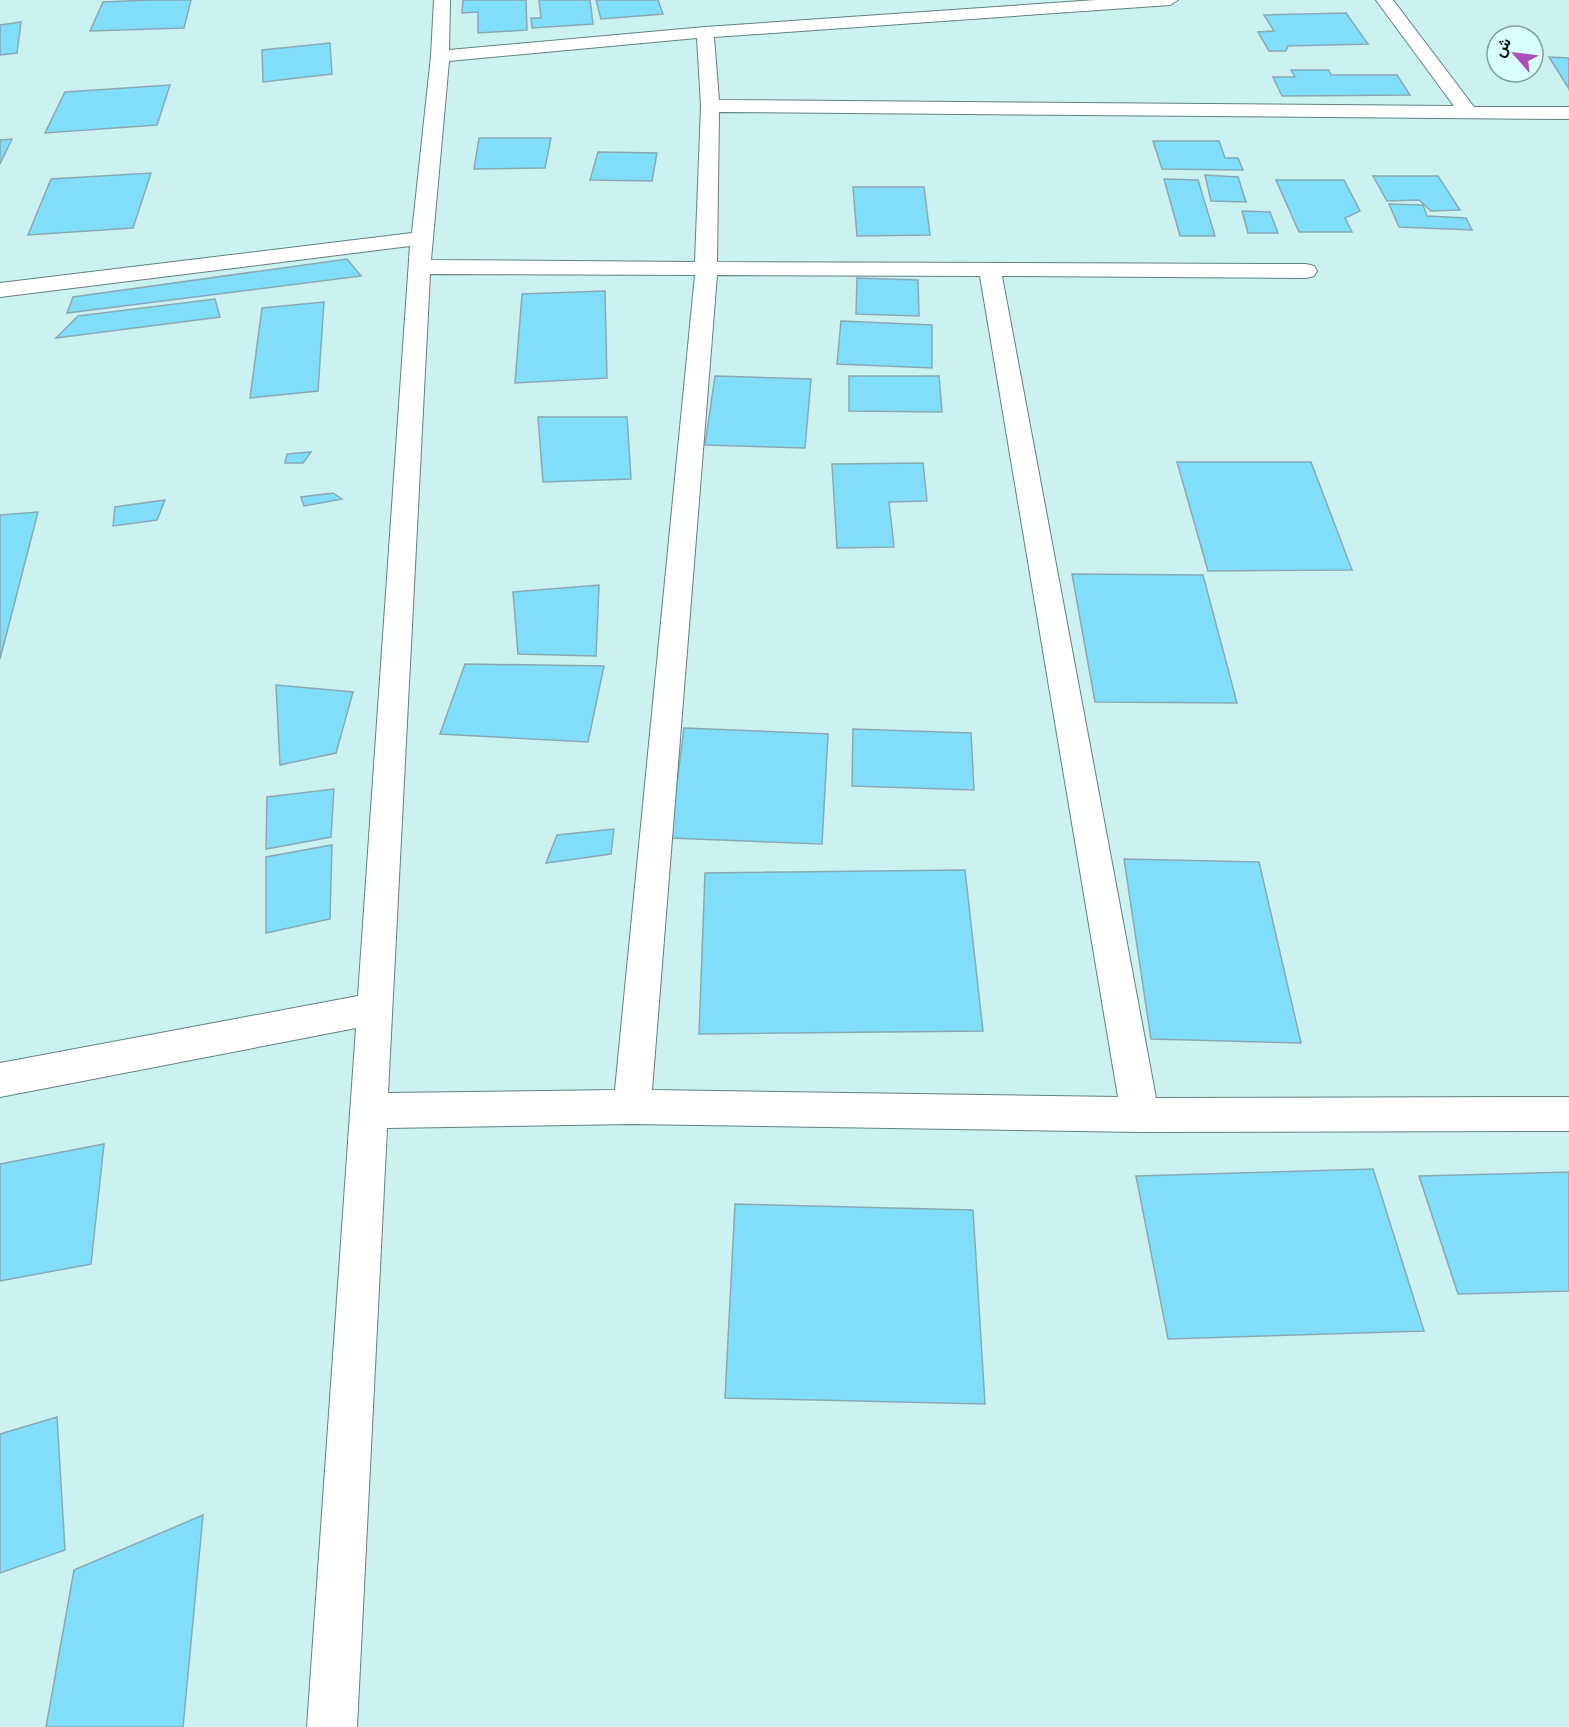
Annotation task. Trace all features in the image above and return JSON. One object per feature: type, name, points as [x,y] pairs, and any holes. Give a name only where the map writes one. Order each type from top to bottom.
[{"type":"street","points":[[332,1727],[420,252],[440,56],[442,0]]},
{"type":"street","points":[[440,56],[705,32],[1170,0]]},
{"type":"street","points":[[1384,0],[1468,112]]},
{"type":"street","points":[[632,1107],[706,270],[710,106],[705,32]]},
{"type":"street","points":[[710,106],[1569,113]]},
{"type":"street","points":[[0,290],[420,252],[706,270],[1306,271]]},
{"type":"street","points":[[990,269],[1140,1115]]},
{"type":"street","points":[[0,1080],[376,1008]]},
{"type":"street","points":[[369,1111],[632,1107],[1140,1115],[1569,1114]]},
{"type":"building","points":[[191,0],[184,28],[90,31],[103,2]]},
{"type":"building","points":[[463,0],[526,0],[527,30],[478,33],[478,12],[462,13]]},
{"type":"building","points":[[539,0],[590,0],[593,24],[532,28],[531,18],[541,18]]},
{"type":"building","points":[[596,0],[658,0],[663,14],[601,19]]},
{"type":"building","points":[[1346,13],[1368,44],[1288,46],[1286,51],[1269,51],[1258,32],[1274,31],[1264,15]]},
{"type":"building","points":[[21,22],[17,53],[0,55],[0,25]]},
{"type":"building","points":[[330,43],[332,74],[263,82],[262,50]]},
{"type":"building","points":[[1549,57],[1569,58],[1569,89]]},
{"type":"building","points":[[1291,70],[1329,70],[1331,75],[1397,75],[1410,95],[1282,96],[1273,77],[1295,77]]},
{"type":"building","points":[[170,85],[157,125],[45,133],[65,92]]},
{"type":"building","points":[[479,138],[551,138],[545,168],[474,169]]},
{"type":"building","points":[[12,139],[0,164],[0,140]]},
{"type":"building","points":[[1153,141],[1219,141],[1225,158],[1238,158],[1243,170],[1162,169]]},
{"type":"building","points":[[598,152],[657,153],[652,181],[590,180]]},
{"type":"building","points":[[151,173],[133,228],[28,235],[51,179]]},
{"type":"building","points":[[1205,175],[1238,177],[1246,202],[1211,201]]},
{"type":"building","points":[[1373,176],[1438,176],[1460,210],[1431,211],[1419,200],[1387,201]]},
{"type":"building","points":[[1164,179],[1198,180],[1215,236],[1180,236]]},
{"type":"building","points":[[1276,180],[1344,180],[1360,211],[1345,218],[1352,232],[1299,232]]},
{"type":"building","points":[[853,187],[924,187],[930,235],[857,236]]},
{"type":"building","points":[[1389,204],[1423,205],[1427,216],[1466,218],[1472,230],[1399,227]]},
{"type":"building","points":[[1242,211],[1270,212],[1278,233],[1248,233]]},
{"type":"building","points":[[347,259],[361,276],[67,313],[73,297]]},
{"type":"building","points":[[857,278],[918,280],[919,316],[856,314]]},
{"type":"building","points":[[605,291],[607,378],[515,383],[522,294]]},
{"type":"building","points":[[215,299],[220,317],[56,338],[78,316]]},
{"type":"building","points":[[324,302],[318,391],[250,398],[262,308]]},
{"type":"building","points":[[841,321],[932,325],[932,368],[837,364]]},
{"type":"building","points":[[715,376],[811,379],[805,448],[705,445]]},
{"type":"building","points":[[849,376],[939,376],[942,412],[849,411]]},
{"type":"building","points":[[538,417],[627,417],[631,479],[543,482]]},
{"type":"building","points":[[311,452],[303,463],[285,463],[287,454]]},
{"type":"building","points":[[1177,462],[1311,462],[1352,570],[1208,571]]},
{"type":"building","points":[[923,463],[927,501],[889,502],[894,547],[837,548],[832,464]]},
{"type":"building","points":[[333,493],[342,499],[304,506],[301,497]]},
{"type":"building","points":[[165,500],[157,520],[113,526],[115,507]]},
{"type":"building","points":[[38,512],[0,659],[0,515]]},
{"type":"building","points":[[1072,574],[1203,575],[1237,703],[1095,702]]},
{"type":"building","points":[[599,585],[596,656],[518,654],[513,592]]},
{"type":"building","points":[[465,664],[604,666],[588,742],[440,734]]},
{"type":"building","points":[[276,685],[353,692],[336,753],[280,765]]},
{"type":"building","points":[[684,728],[828,734],[822,844],[670,838]]},
{"type":"building","points":[[853,729],[971,733],[974,790],[852,786]]},
{"type":"building","points":[[334,789],[331,837],[266,849],[267,797]]},
{"type":"building","points":[[614,829],[611,854],[546,863],[557,835]]},
{"type":"building","points":[[332,845],[330,919],[266,933],[266,857]]},
{"type":"building","points":[[1124,859],[1259,862],[1301,1043],[1151,1039]]},
{"type":"building","points":[[965,870],[983,1031],[699,1034],[705,873]]},
{"type":"building","points":[[104,1144],[91,1264],[0,1281],[0,1164]]},
{"type":"building","points":[[1373,1169],[1424,1331],[1168,1339],[1136,1176]]},
{"type":"building","points":[[1569,1172],[1569,1291],[1458,1294],[1419,1176]]},
{"type":"building","points":[[735,1204],[973,1210],[985,1404],[725,1398]]},
{"type":"building","points":[[57,1417],[65,1550],[0,1573],[0,1434]]},
{"type":"building","points":[[203,1515],[183,1727],[46,1727],[74,1570]]}]
